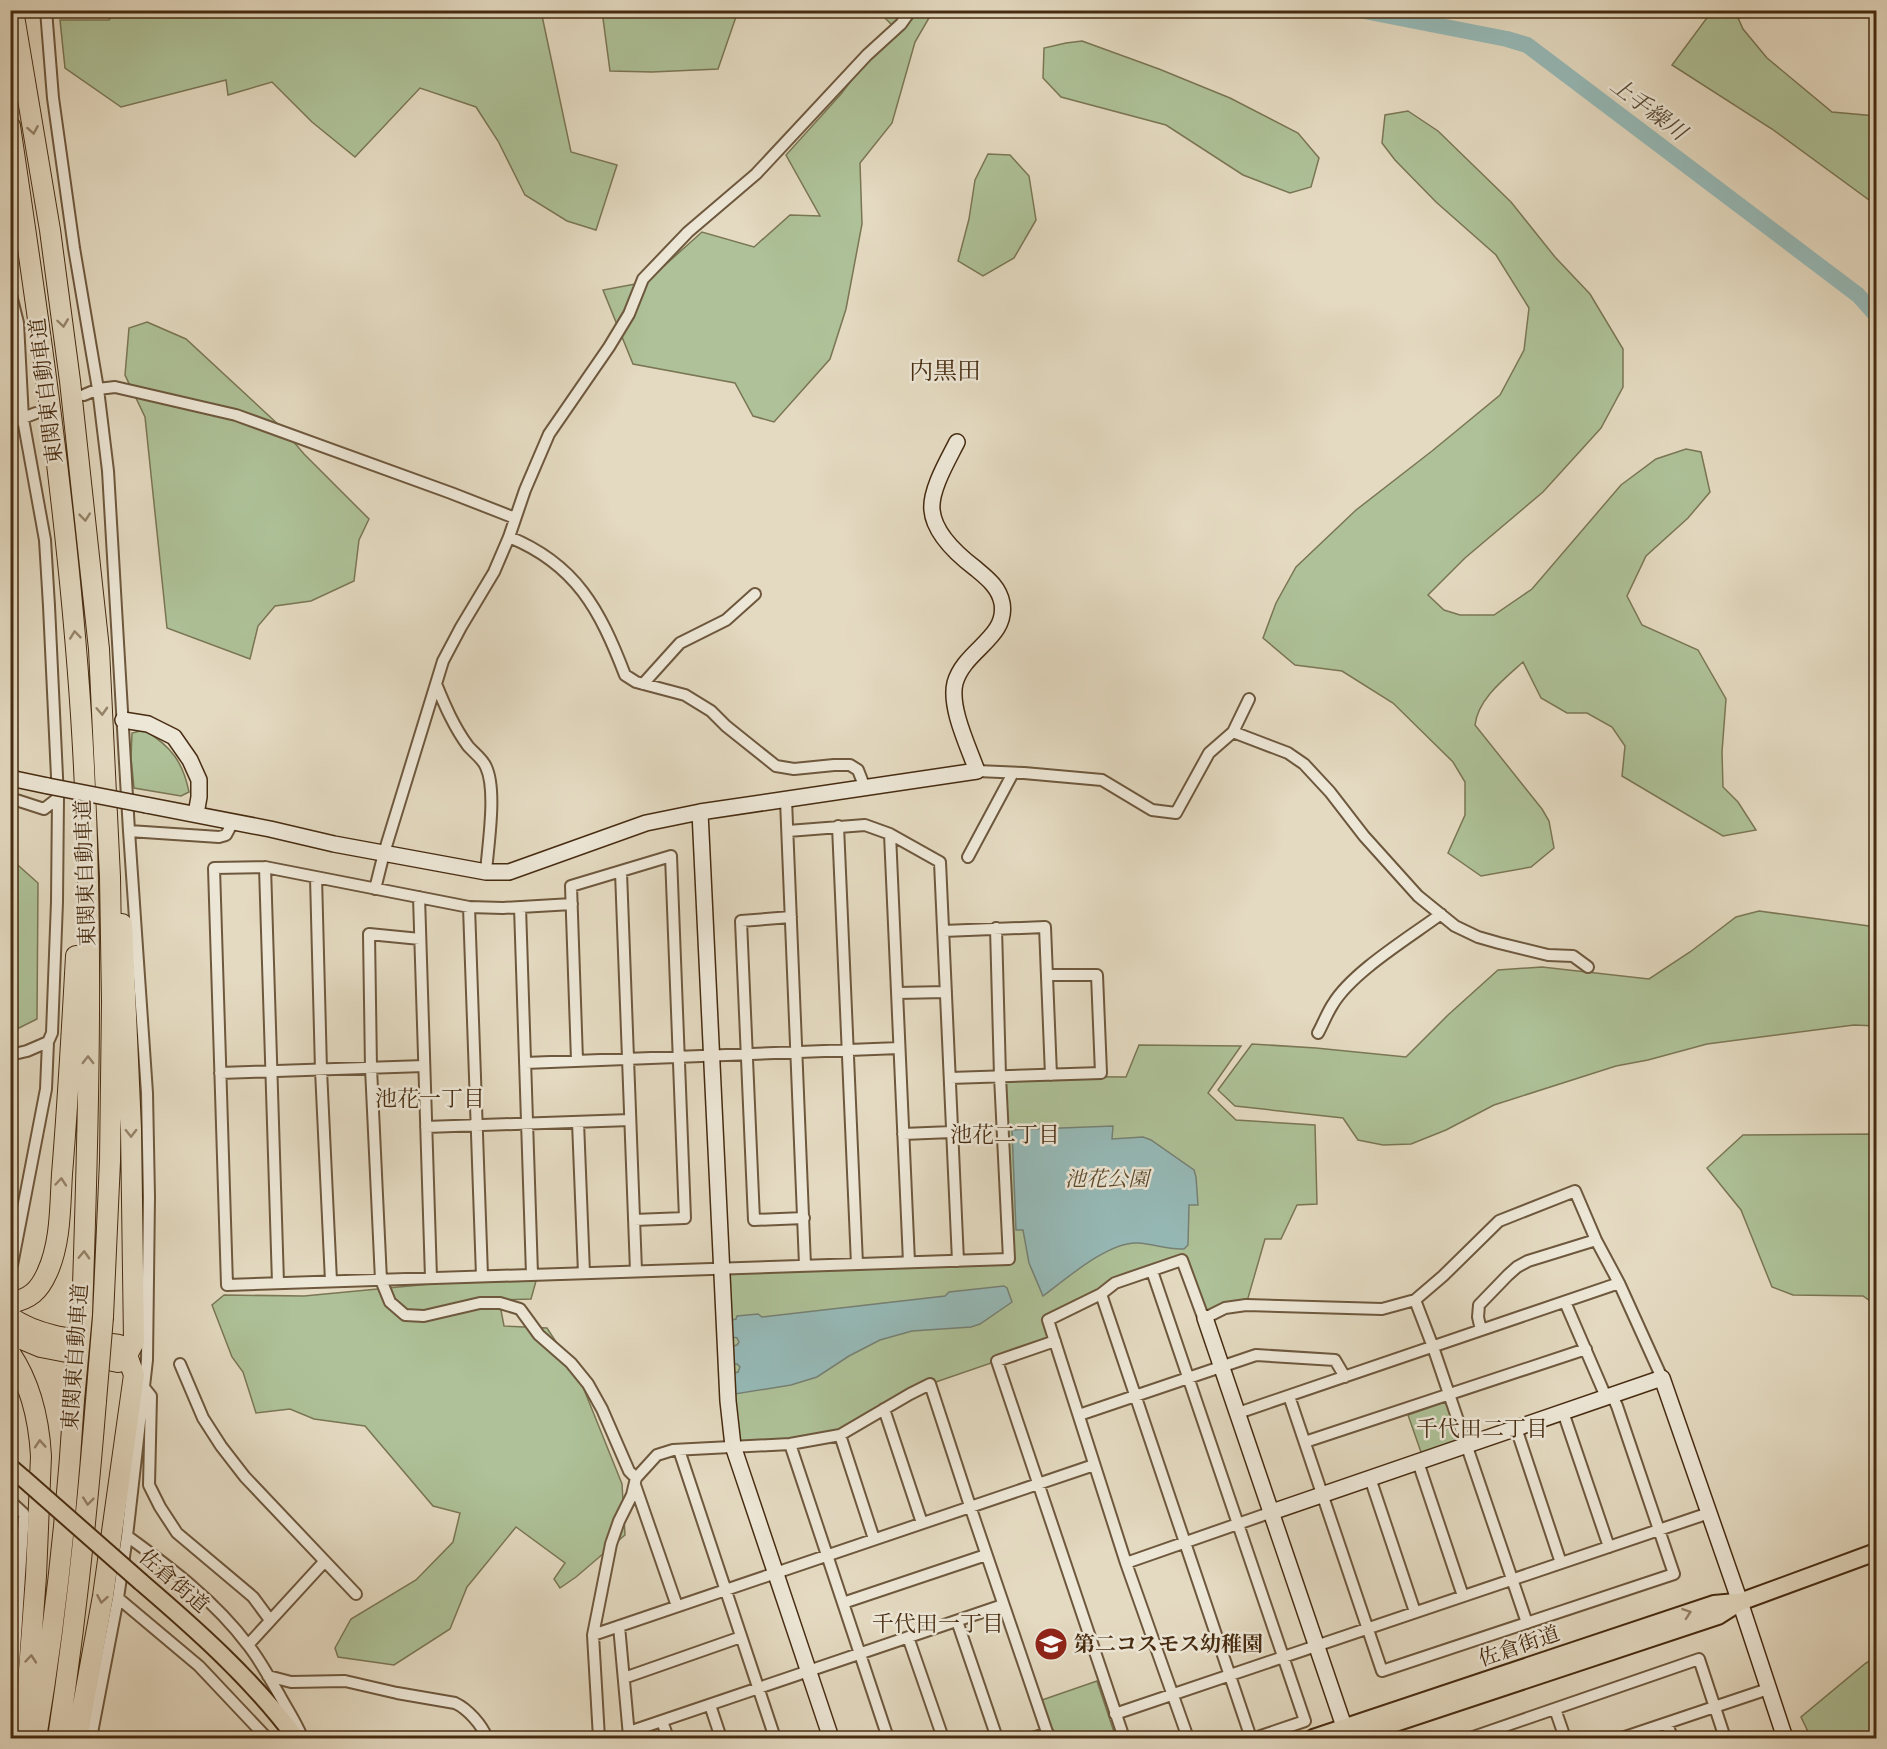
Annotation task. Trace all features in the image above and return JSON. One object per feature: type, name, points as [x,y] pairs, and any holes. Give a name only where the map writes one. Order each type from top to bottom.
[{"type":"highway","name":"東関東自動車道","points":[[13,10],[50,230],[70,381],[99,649],[110,878],[112,1001],[110,1161],[103,1317],[90,1480],[58,1738]]},
{"type":"highway","name":"東関東自動車道","points":[[10,126],[47,384],[76,653],[84,783],[88,1011],[87,1160],[82,1314],[56,1602],[48,1669],[36,1738]]},
{"type":"highway","points":[[10,1334],[41,1347],[118,1362],[127,1355],[134,1342],[128,1027],[124,942],[105,761]]},
{"type":"highway","points":[[10,1303],[26,1299],[40,1286],[53,1258],[58,1225],[69,1078],[84,783]]},
{"type":"highway","points":[[10,1317],[40,1332],[119,1345],[127,1355],[134,1375],[104,1586],[77,1738]]},
{"type":"highway","points":[[10,1353],[23,1374],[30,1394],[40,1437],[41,1456],[36,1576],[24,1738]]},
{"type":"main road","name":"佐倉街道","points":[[10,1467],[208,1641],[246,1679],[296,1738]]},
{"type":"main road","name":"佐倉街道","points":[[1313,1738],[1348,1735],[1714,1604],[1740,1602],[1876,1552]]},
{"type":"street","points":[[46,10],[53,98],[74,248],[98,388],[108,471],[147,1093],[149,1197],[147,1360],[118,1598],[91,1738]]},
{"type":"street","points":[[375,889],[443,662],[494,572],[549,434],[609,347],[629,314],[643,279],[688,232],[756,174],[867,55],[901,24],[911,10]]},
{"type":"street","points":[[10,291],[18,323],[22,419],[45,540],[57,902],[52,1033],[48,1042],[46,1089],[12,1265]]},
{"type":"street","points":[[84,395],[98,388],[115,387],[236,415],[515,518]]},
{"type":"street","points":[[10,423],[36,413]]},
{"type":"street","points":[[957,442],[934,494],[932,510],[935,521],[946,541],[959,556],[988,578],[998,589],[1002,603],[1002,618],[996,632],[978,648],[962,668],[955,684],[954,700],[977,771]]},
{"type":"street","points":[[509,537],[532,547],[558,564],[593,605],[609,635],[625,675],[636,682],[686,695],[711,711],[776,766],[794,769],[850,765],[858,770],[865,788]]},
{"type":"street","points":[[644,684],[680,643],[726,620],[755,594]]},
{"type":"street","points":[[436,684],[451,719],[468,745],[486,765],[490,779],[486,872]]},
{"type":"street","points":[[10,778],[53,792],[196,814],[486,872],[509,872],[646,823],[700,812],[977,771],[1102,780],[1152,810],[1176,813],[1209,753],[1233,732],[1249,699]]},
{"type":"street","points":[[123,720],[148,724],[174,737],[190,760],[199,780],[196,814]]},
{"type":"street","points":[[1233,732],[1288,753],[1304,764],[1418,896],[1455,926],[1478,936],[1548,955],[1573,956],[1588,967]]},
{"type":"street","points":[[968,857],[1013,773]]},
{"type":"street","points":[[10,798],[44,809],[53,792]]},
{"type":"street","points":[[786,800],[806,1265]]},
{"type":"street","points":[[700,812],[721,1275],[728,1401],[733,1446],[831,1738]]},
{"type":"street","points":[[129,831],[219,837],[226,835],[233,822]]},
{"type":"street","points":[[788,831],[865,825],[890,834],[940,862],[958,1261]]},
{"type":"street","points":[[838,826],[857,1264]]},
{"type":"street","points":[[890,834],[909,1262]]},
{"type":"street","points":[[577,1060],[571,886],[671,856],[685,1218],[634,1220]]},
{"type":"street","points":[[572,904],[469,907],[265,867],[214,868],[227,1285],[636,1271],[721,1275],[806,1265],[1009,1259],[1000,1076],[996,928]]},
{"type":"street","points":[[265,867],[278,1283]]},
{"type":"street","points":[[621,872],[636,1271]]},
{"type":"street","points":[[316,877],[321,1070],[331,1281]]},
{"type":"street","points":[[418,897],[431,1278]]},
{"type":"street","points":[[469,907],[482,1276]]},
{"type":"street","points":[[520,907],[532,1275]]},
{"type":"street","points":[[1318,1034],[1333,1003],[1348,986],[1376,962],[1441,914]]},
{"type":"street","points":[[791,918],[741,921],[745,1054],[754,1220],[804,1218]]},
{"type":"street","points":[[943,931],[1045,927],[1050,1075]]},
{"type":"street","points":[[420,939],[369,934],[371,1068],[381,1280],[390,1302],[405,1315],[424,1316],[480,1304],[500,1304],[520,1309],[539,1335],[571,1363],[588,1384],[602,1409],[636,1482],[677,1606]]},
{"type":"street","points":[[950,1078],[1101,1073],[1097,975],[1047,975]]},
{"type":"street","points":[[897,993],[946,992]]},
{"type":"street","points":[[10,1055],[48,1042]]},
{"type":"street","points":[[525,1063],[899,1048]]},
{"type":"street","points":[[220,1073],[424,1066]]},
{"type":"street","points":[[426,1127],[630,1120]]},
{"type":"street","points":[[578,1122],[584,1273]]},
{"type":"street","points":[[903,1134],[952,1132]]},
{"type":"street","points":[[1205,1318],[1225,1308],[1246,1305],[1382,1309],[1415,1300],[1499,1221],[1575,1191],[1662,1378],[1785,1738]]},
{"type":"street","points":[[1480,1330],[1479,1305],[1517,1267],[1528,1261],[1596,1240]]},
{"type":"street","points":[[1188,1738],[1126,1563],[1048,1320],[1101,1294],[1115,1283],[1182,1260],[1205,1318],[1348,1735]]},
{"type":"street","points":[[1101,1294],[1229,1675],[1253,1738],[1305,1721],[1152,1271]]},
{"type":"street","points":[[1238,1413],[1619,1283]]},
{"type":"street","points":[[1415,1300],[1527,1623]]},
{"type":"street","points":[[1289,1395],[1382,1671],[1674,1574],[1617,1406],[1609,1396],[1565,1302]]},
{"type":"street","points":[[1055,1341],[997,1361],[1124,1738]]},
{"type":"street","points":[[1305,1442],[1586,1349]]},
{"type":"street","points":[[1078,1415],[1256,1355],[1335,1360],[1345,1377]]},
{"type":"street","points":[[180,1364],[203,1418],[221,1446],[245,1477],[356,1594]]},
{"type":"street","points":[[1126,1563],[1662,1378]]},
{"type":"street","points":[[599,1738],[593,1635],[611,1544],[636,1482],[657,1455],[679,1450],[790,1444],[840,1435],[930,1384],[1048,1736],[1033,1738]]},
{"type":"street","points":[[144,1386],[151,1396],[149,1485],[160,1507],[177,1533],[253,1597],[270,1620]]},
{"type":"street","points":[[884,1409],[922,1523]]},
{"type":"street","points":[[1563,1412],[1609,1546]]},
{"type":"street","points":[[1516,1428],[1562,1563]]},
{"type":"street","points":[[840,1435],[874,1539]]},
{"type":"street","points":[[790,1444],[888,1738]]},
{"type":"street","points":[[679,1450],[775,1738]]},
{"type":"street","points":[[1418,1462],[1463,1596]]},
{"type":"street","points":[[593,1635],[1094,1465]]},
{"type":"street","points":[[1370,1479],[1415,1612]]},
{"type":"street","points":[[10,1501],[24,1514],[10,1725]]},
{"type":"street","points":[[1115,1714],[1709,1513]]},
{"type":"street","points":[[127,1536],[190,1584],[219,1611],[248,1645],[295,1722],[302,1738]]},
{"type":"street","points":[[843,1602],[986,1555]]},
{"type":"street","points":[[248,1645],[324,1562]]},
{"type":"street","points":[[118,1598],[199,1666],[267,1738]]},
{"type":"street","points":[[619,1626],[629,1735],[662,1721],[1004,1605]]},
{"type":"street","points":[[957,1621],[997,1738]]},
{"type":"street","points":[[624,1678],[741,1637]]},
{"type":"street","points":[[908,1637],[943,1738]]},
{"type":"street","points":[[1470,1738],[1699,1659],[1725,1738]]},
{"type":"street","points":[[268,1676],[291,1682],[345,1681],[455,1703],[464,1707],[485,1731],[488,1738]]},
{"type":"street","points":[[1622,1738],[1768,1689]]},
{"type":"street","points":[[710,1705],[721,1738]]},
{"type":"street","points":[[1555,1709],[1565,1738]]},
{"type":"street","points":[[662,1721],[668,1738]]},
{"type":"street","points":[[1667,1724],[1672,1738]]},
{"type":"green space","points":[[602,10],[738,11],[718,69],[652,72],[610,71]]},
{"type":"green space","points":[[116,11],[541,11],[571,152],[617,165],[596,230],[567,221],[525,195],[498,141],[476,107],[420,88],[355,157],[312,122],[272,82],[228,95],[226,80],[121,107],[65,68],[60,20],[109,20]]},
{"type":"green space","points":[[878,11],[933,11],[915,42],[892,123],[860,163],[862,224],[846,309],[830,359],[774,422],[753,416],[735,383],[633,364],[603,290],[646,282],[702,232],[754,247],[790,215],[820,216],[786,155],[841,94],[893,26]]},
{"type":"green space","points":[[1712,11],[1735,11],[1743,29],[1767,58],[1832,112],[1876,116],[1876,169],[1870,170],[1876,205],[1772,129],[1672,65]]},
{"type":"green space","points":[[1082,41],[1230,98],[1298,133],[1319,158],[1311,187],[1290,193],[1243,175],[1166,125],[1061,97],[1043,78],[1044,48]]},
{"type":"green space","points":[[1408,111],[1438,131],[1511,202],[1555,257],[1590,294],[1623,349],[1623,387],[1601,428],[1543,492],[1465,558],[1428,595],[1444,610],[1460,615],[1494,615],[1532,589],[1621,485],[1656,459],[1686,449],[1701,452],[1710,492],[1688,518],[1646,556],[1627,596],[1642,625],[1698,650],[1726,699],[1722,752],[1723,787],[1738,802],[1756,830],[1723,836],[1622,776],[1625,746],[1612,727],[1587,713],[1567,713],[1541,698],[1523,662],[1486,698],[1475,725],[1542,809],[1549,821],[1554,848],[1531,867],[1481,876],[1448,853],[1465,815],[1465,782],[1453,762],[1393,703],[1342,671],[1295,665],[1263,638],[1276,603],[1296,567],[1356,510],[1500,395],[1524,350],[1529,308],[1496,255],[1436,202],[1395,160],[1382,143],[1385,115]]},
{"type":"green space","points":[[988,154],[1010,155],[1029,176],[1036,220],[1014,258],[983,276],[958,261],[969,219],[975,180]]},
{"type":"green space","points":[[147,322],[186,339],[281,427],[304,454],[369,519],[359,540],[354,581],[311,601],[275,606],[258,626],[250,659],[167,628],[145,417],[125,375],[129,328]]},
{"type":"green space","points":[[144,730],[169,749],[179,763],[189,792],[181,796],[134,788],[131,758],[132,733]]},
{"type":"green space","points":[[11,859],[38,883],[37,1019],[11,1032]]},
{"type":"green space","points":[[1759,911],[1876,927],[1876,1026],[1854,1025],[1707,1044],[1616,1066],[1494,1105],[1446,1130],[1411,1144],[1383,1145],[1358,1140],[1343,1118],[1235,1106],[1218,1090],[1252,1044],[1406,1057],[1498,970],[1542,967],[1649,979],[1690,952],[1736,917]]},
{"type":"green space","name":"池花公園","points":[[1139,1045],[1241,1046],[1208,1093],[1236,1120],[1315,1125],[1317,1204],[1297,1205],[1281,1239],[1265,1239],[1246,1305],[1203,1317],[1185,1266],[1152,1271],[1048,1320],[1055,1341],[930,1384],[840,1435],[733,1446],[721,1268],[1009,1259],[1000,1076],[1126,1077]]},
{"type":"green space","points":[[1876,1134],[1876,1305],[1863,1296],[1793,1295],[1772,1287],[1741,1210],[1707,1168],[1743,1135]]},
{"type":"green space","points":[[536,1281],[531,1299],[499,1300],[504,1326],[547,1328],[579,1377],[622,1484],[625,1535],[560,1588],[554,1579],[565,1563],[516,1527],[467,1587],[450,1629],[394,1665],[338,1657],[335,1648],[351,1619],[416,1580],[453,1542],[460,1513],[433,1506],[365,1426],[314,1419],[290,1409],[256,1413],[243,1372],[232,1357],[212,1305],[224,1295],[304,1296],[441,1283]]},
{"type":"green space","points":[[1447,1401],[1460,1441],[1422,1455],[1408,1415]]},
{"type":"green space","points":[[1876,1658],[1876,1738],[1811,1738],[1801,1717],[1866,1663]]},
{"type":"green space","points":[[1097,1681],[1116,1738],[1055,1738],[1042,1700]]},
{"type":"water","points":[[1113,1126],[1112,1139],[1143,1137],[1151,1140],[1194,1170],[1198,1205],[1189,1205],[1188,1245],[1184,1249],[1178,1249],[1138,1243],[1114,1248],[1088,1262],[1043,1296],[1029,1263],[1023,1230],[1016,1230],[1012,1130]]},
{"type":"water","points":[[1004,1286],[1012,1302],[980,1324],[971,1327],[912,1331],[880,1340],[849,1356],[817,1377],[791,1385],[735,1394],[734,1373],[738,1372],[740,1367],[734,1364],[733,1346],[739,1342],[737,1338],[732,1337],[732,1320],[737,1316],[758,1314],[762,1317],[945,1296],[949,1292]]},
{"type":"waterway","name":"上手繰川","points":[[1359,10],[1527,45],[1858,295],[1876,315]]},
{"type":"place","name":"第二コスモス幼稚園","points":[[1051,1644]]},
{"type":"district","name":"内黒田","points":[[945,371]]},
{"type":"district","name":"池花一丁目","points":[[430,1098]]},
{"type":"district","name":"池花二丁目","points":[[1005,1134]]},
{"type":"district","name":"千代田二丁目","points":[[1482,1428]]},
{"type":"district","name":"千代田一丁目","points":[[938,1623]]}]
